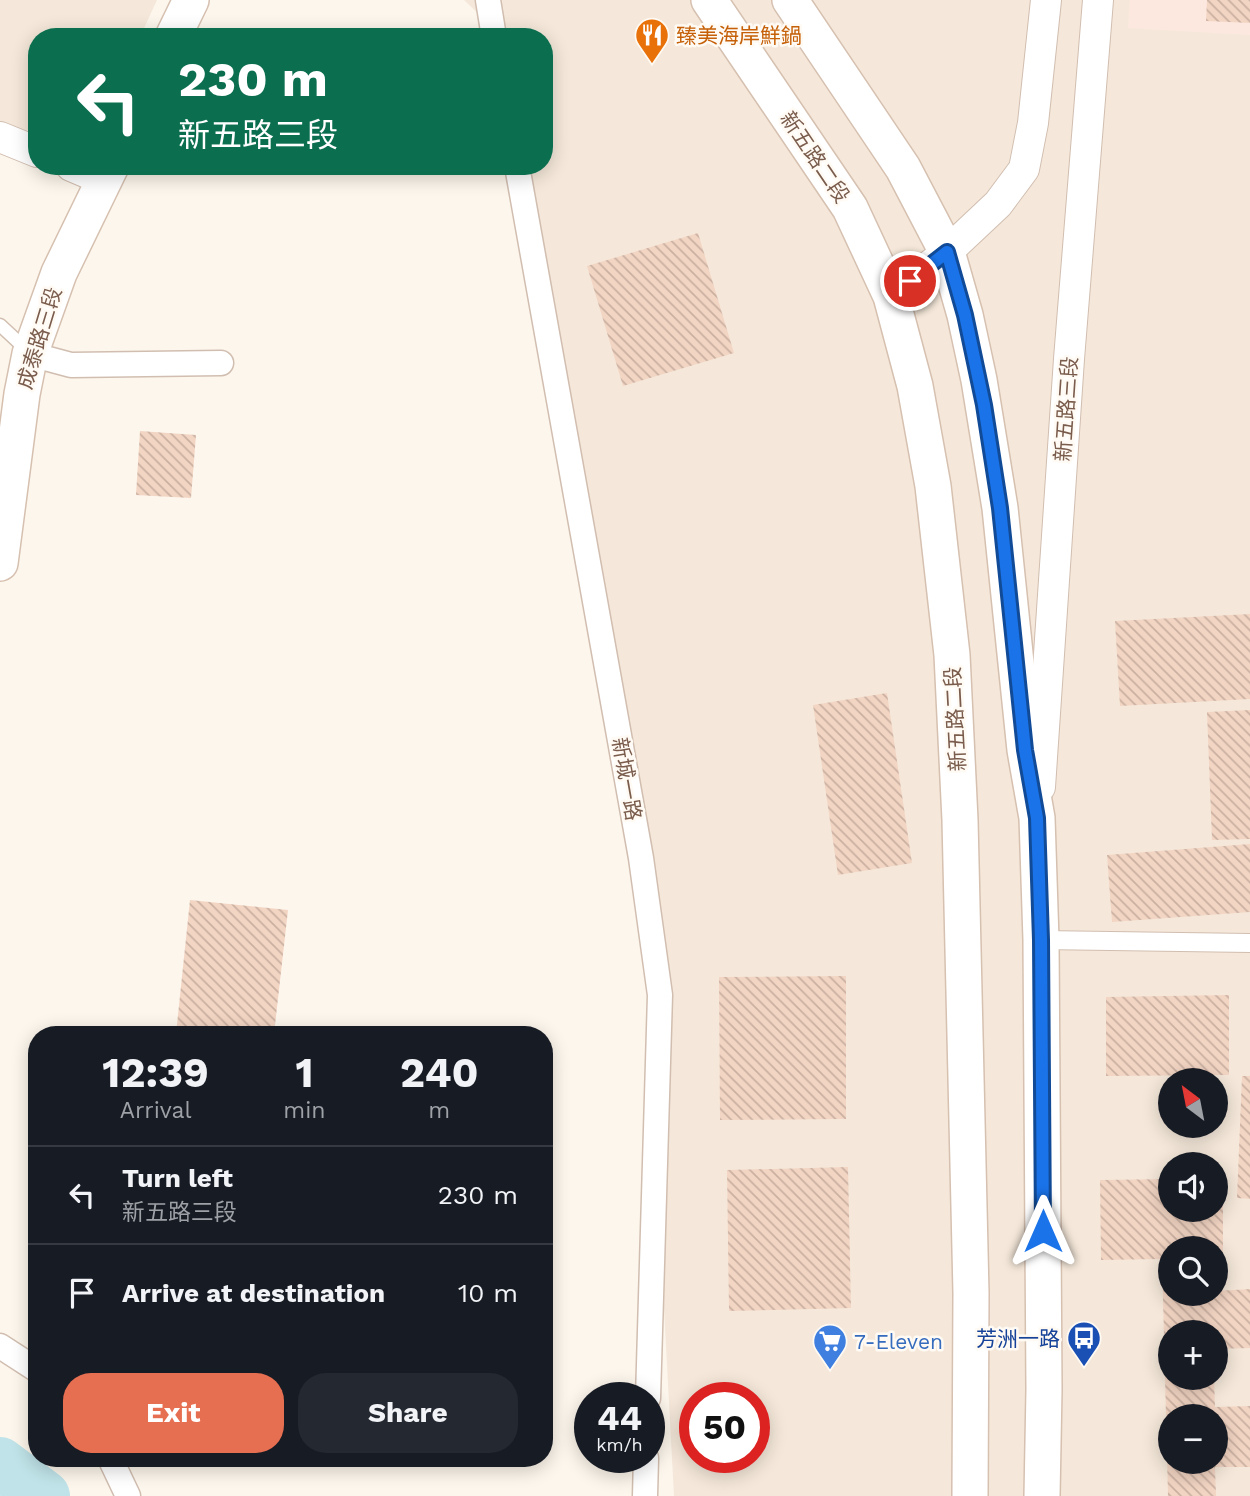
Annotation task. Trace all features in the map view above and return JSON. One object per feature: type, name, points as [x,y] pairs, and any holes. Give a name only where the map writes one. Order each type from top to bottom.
[{"type":"main road","points":[[177,28],[191,0]]},
{"type":"main road","name":"新五路二段","points":[[709,0],[850,208],[891,296],[915,386],[931,474],[952,655],[960,820],[970,1265],[970,1496]]},
{"type":"main road","points":[[790,0],[903,168],[947,252],[979,380],[1000,508],[1025,750],[1037,818],[1041,940],[1044,1377],[1042,1496]]},
{"type":"main road","name":"成泰路三段","points":[[0,563],[22,394],[30,354],[59,273],[106,175]]},
{"type":"street","points":[[488,0],[493,28]]},
{"type":"street","points":[[891,296],[947,252],[998,204],[1024,169],[1033,123],[1046,0]]},
{"type":"street","name":"新五路三段","points":[[1037,818],[1068,373],[1098,0]]},
{"type":"street","points":[[0,137],[28,148]]},
{"type":"street","name":"新城一路","points":[[519,175],[641,858],[660,995],[648,1382]]},
{"type":"street","points":[[30,354],[71,365],[221,363]]},
{"type":"street","points":[[1041,940],[1250,943]]},
{"type":"street","points":[[0,1346],[28,1364]]},
{"type":"street","points":[[114,1467],[128,1496]]},
{"type":"street","points":[[645,1496],[646,1473]]},
{"type":"lane","points":[[0,325],[30,354]]},
{"type":"shaded area","points":[[0,0],[157,0],[144,28],[28,28],[28,135],[0,125]]},
{"type":"shaded area","points":[[464,0],[1250,0],[1250,1496],[674,1496],[645,954],[513,175],[553,175],[553,28],[487,28],[486,21]]},
{"type":"shaded area","points":[[1130,0],[1250,0],[1250,35],[1128,28]]},
{"type":"building","points":[[1207,0],[1250,0],[1250,23],[1206,21]]},
{"type":"building","points":[[698,233],[734,353],[623,386],[587,266]]},
{"type":"building","points":[[140,431],[196,435],[191,498],[136,495]]},
{"type":"building","points":[[1250,614],[1250,699],[1120,706],[1115,621]]},
{"type":"building","points":[[887,693],[912,863],[838,875],[813,705]]},
{"type":"building","points":[[1250,710],[1250,839],[1212,840],[1207,712]]},
{"type":"building","points":[[1250,844],[1250,912],[1112,922],[1107,855]]},
{"type":"building","points":[[190,900],[288,910],[275,1026],[177,1026]]},
{"type":"building","points":[[846,976],[846,1119],[720,1120],[719,977]]},
{"type":"building","points":[[1229,995],[1229,1075],[1228,1068],[1158,1068],[1158,1076],[1106,1076],[1106,997]]},
{"type":"building","points":[[1242,1076],[1250,1076],[1250,1199],[1237,1198]]},
{"type":"building","points":[[848,1167],[851,1308],[729,1311],[727,1170]]},
{"type":"building","points":[[1158,1179],[1158,1222],[1223,1222],[1223,1236],[1158,1236],[1158,1259],[1101,1260],[1100,1180]]},
{"type":"building","points":[[1250,1289],[1250,1348],[1228,1349],[1228,1320],[1164,1320],[1163,1306],[1228,1306],[1228,1290]]},
{"type":"building","points":[[1165,1390],[1214,1390],[1215,1404],[1166,1404]]},
{"type":"building","points":[[1250,1406],[1250,1467],[1228,1467],[1228,1407]]},
{"type":"building","points":[[1167,1474],[1215,1474],[1216,1496],[1168,1496]]},
{"type":"waterway","points":[[0,1463],[44,1496]]},
{"type":"place","name":"臻美海岸鮮鍋","points":[[652,65]]},
{"type":"place","name":"芳洲一路","points":[[1084,1368]]},
{"type":"place","name":"7-Eleven","points":[[830,1371]]},
{"type":"route","points":[[910,281],[947,252],[965,315],[979,380],[1000,508],[1025,750],[1037,818],[1041,940],[1043,1231]]}]
